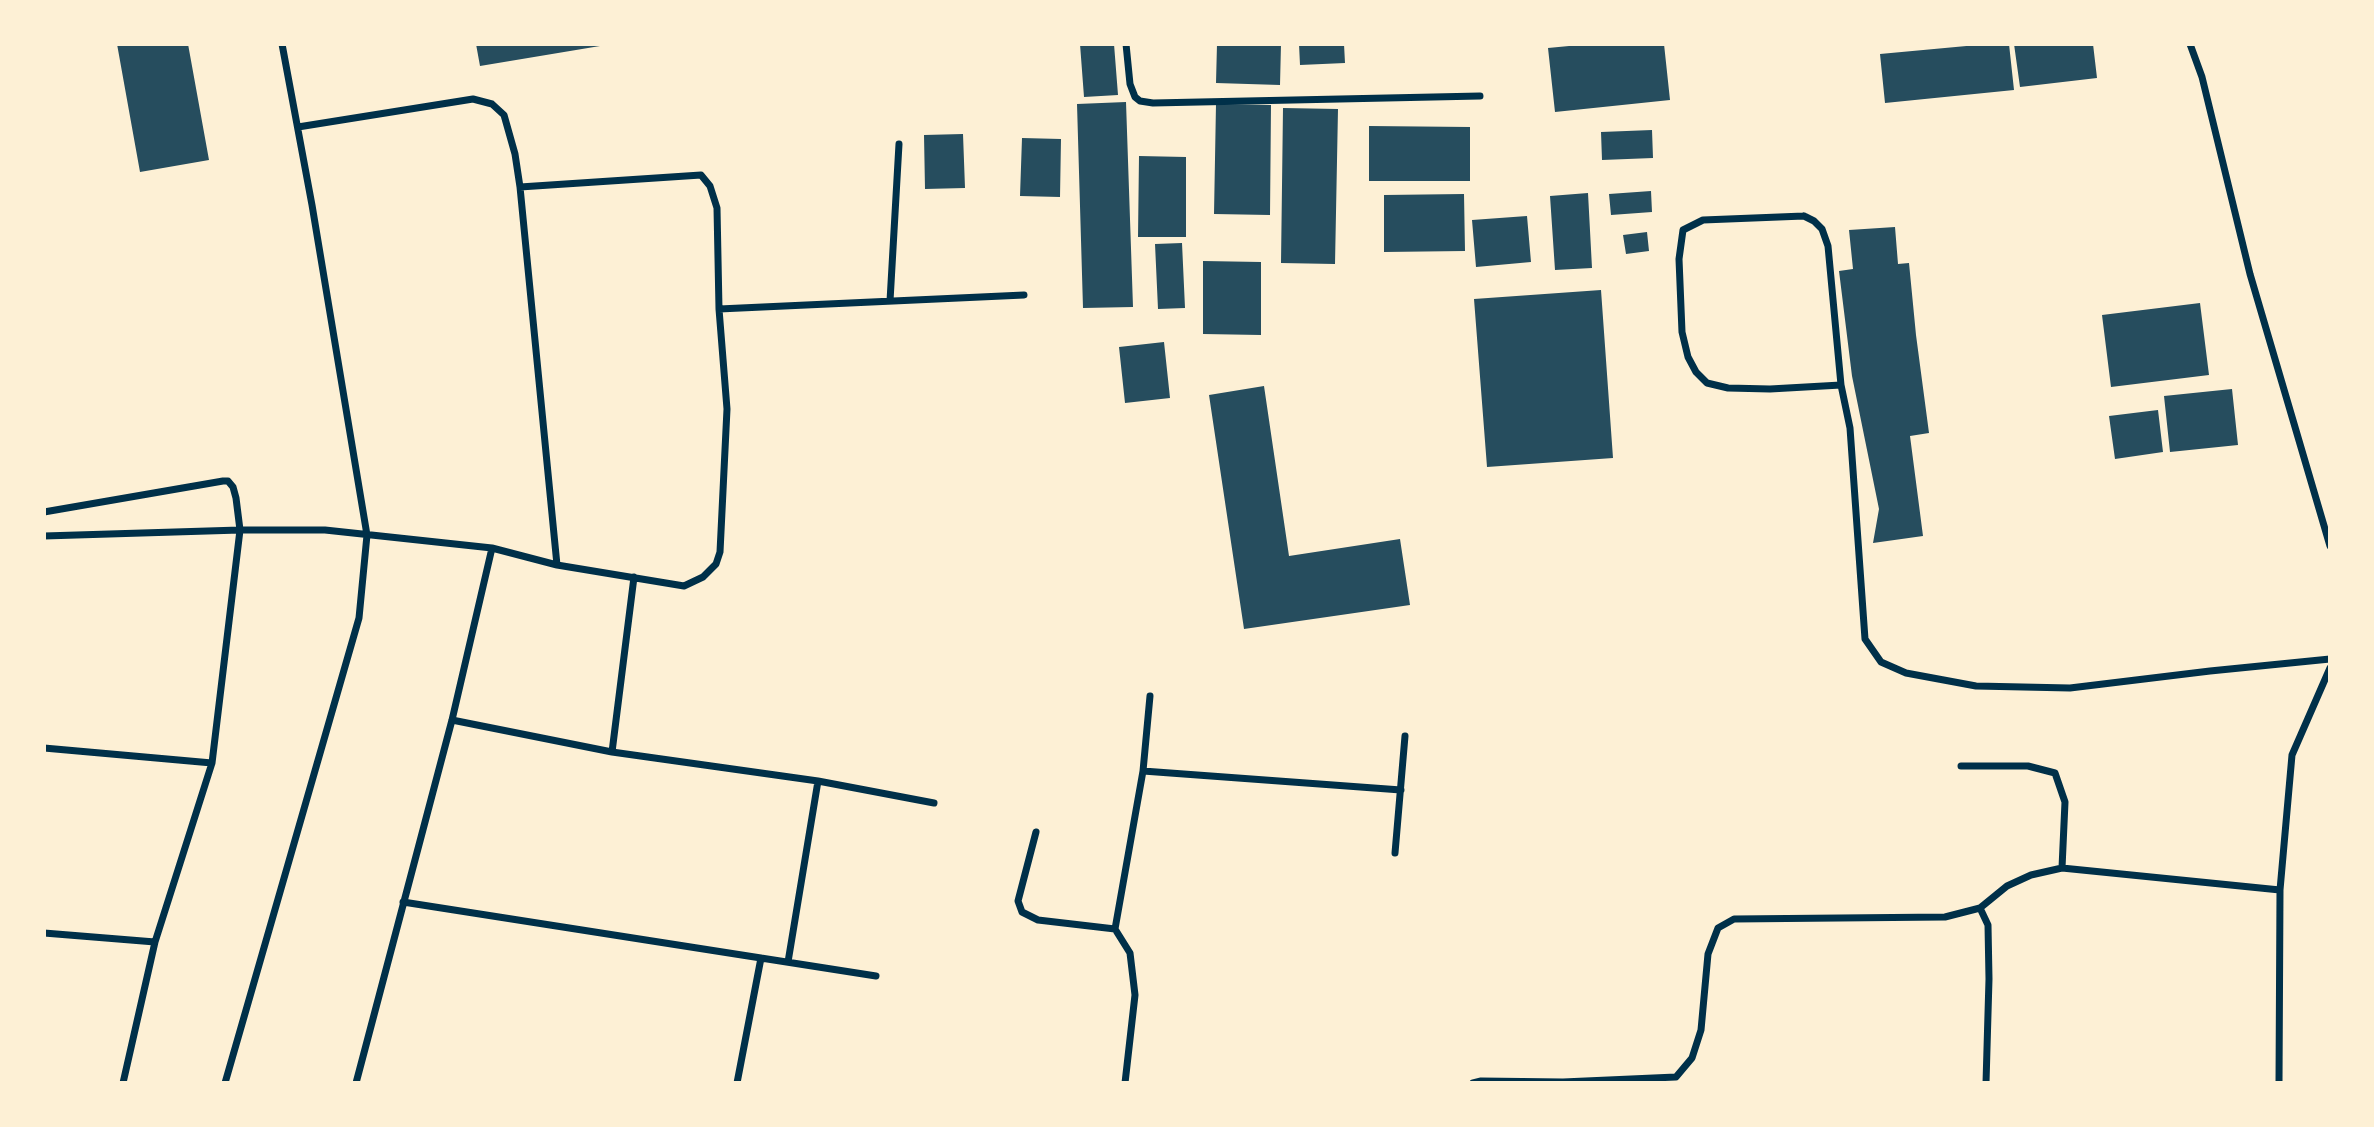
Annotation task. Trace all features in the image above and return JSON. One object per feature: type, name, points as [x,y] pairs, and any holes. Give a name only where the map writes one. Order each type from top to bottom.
[{"type":"street","points":[[225,1083],[359,618],[367,535],[282,44]]},
{"type":"street","points":[[1126,44],[1130,84],[1135,97],[1140,101],[1153,103],[1480,96]]},
{"type":"street","points":[[2190,44],[2202,77],[2250,274],[2330,547]]},
{"type":"street","points":[[298,127],[473,99],[492,104],[505,116],[515,153],[520,187],[557,565]]},
{"type":"street","points":[[890,301],[899,144]]},
{"type":"street","points":[[44,536],[325,530],[492,548],[557,565],[684,586],[703,577],[716,564],[720,552],[727,409],[719,309],[717,208],[710,186],[701,175],[520,187]]},
{"type":"street","points":[[1841,385],[1770,389],[1728,388],[1707,383],[1696,373],[1688,357],[1682,332],[1679,260],[1683,230],[1703,220],[1804,216],[1814,220],[1822,229],[1828,246],[1841,385],[1850,428],[1865,639],[1881,662],[1906,673],[1976,686],[2070,688],[2330,659]]},
{"type":"street","points":[[719,309],[1024,295]]},
{"type":"street","points":[[44,512],[228,481],[233,487],[240,530],[212,763],[155,942],[123,1083]]},
{"type":"street","points":[[356,1083],[452,720],[492,548]]},
{"type":"street","points":[[612,752],[634,578]]},
{"type":"street","points":[[2279,1083],[2280,890],[2292,755],[2330,668]]},
{"type":"street","points":[[1125,1083],[1135,995],[1129,953],[1115,929],[1143,771],[1150,696]]},
{"type":"street","points":[[452,720],[612,752],[818,781],[934,803]]},
{"type":"street","points":[[1395,853],[1405,736]]},
{"type":"street","points":[[44,748],[212,763]]},
{"type":"street","points":[[1961,766],[2028,766],[2055,774],[2066,802],[2062,868]]},
{"type":"street","points":[[1143,771],[1401,790]]},
{"type":"street","points":[[788,962],[818,781]]},
{"type":"street","points":[[1036,832],[1018,901],[1022,912],[1038,920],[1115,929]]},
{"type":"street","points":[[1473,1083],[1676,1077],[1692,1058],[1701,1030],[1708,954],[1717,928],[1734,919],[1945,916],[1980,908],[2007,886],[2031,875],[2062,868],[2280,890]]},
{"type":"street","points":[[402,902],[876,976]]},
{"type":"street","points":[[1980,908],[1988,925],[1986,1083]]},
{"type":"street","points":[[44,933],[155,942]]},
{"type":"street","points":[[737,1083],[761,958]]},
{"type":"building","points":[[117,44],[188,44],[209,160],[140,172]]},
{"type":"building","points":[[476,44],[599,44],[600,46],[480,66]]},
{"type":"building","points":[[1080,44],[1114,44],[1118,95],[1084,97]]},
{"type":"building","points":[[1217,44],[1281,44],[1280,85],[1216,83]]},
{"type":"building","points":[[1299,44],[1344,44],[1345,63],[1300,65]]},
{"type":"building","points":[[1590,44],[1664,44],[1670,100],[1555,112],[1548,48]]},
{"type":"building","points":[[2009,44],[2014,90],[1885,103],[1880,54]]},
{"type":"building","points":[[2014,44],[2093,44],[2097,78],[2020,87]]},
{"type":"building","points":[[1126,102],[1133,307],[1083,308],[1077,104]]},
{"type":"building","points":[[1216,104],[1271,105],[1270,215],[1214,214]]},
{"type":"building","points":[[1283,108],[1338,109],[1335,264],[1281,263]]},
{"type":"building","points":[[1369,126],[1470,127],[1470,181],[1369,181]]},
{"type":"building","points":[[1652,130],[1653,158],[1602,160],[1601,132]]},
{"type":"building","points":[[963,134],[965,188],[925,189],[924,135]]},
{"type":"building","points":[[1022,138],[1061,139],[1060,197],[1020,196]]},
{"type":"building","points":[[1139,156],[1186,157],[1186,237],[1138,237]]},
{"type":"building","points":[[1651,191],[1652,212],[1611,215],[1609,194]]},
{"type":"building","points":[[1588,193],[1592,268],[1555,270],[1550,196]]},
{"type":"building","points":[[1464,194],[1465,251],[1384,252],[1384,195]]},
{"type":"building","points":[[1527,216],[1531,262],[1476,267],[1472,220]]},
{"type":"building","points":[[1895,227],[1898,264],[1909,263],[1929,433],[1910,436],[1923,536],[1873,543],[1879,509],[1852,376],[1839,271],[1853,269],[1849,230]]},
{"type":"building","points":[[1647,232],[1649,251],[1626,254],[1623,235]]},
{"type":"building","points":[[1182,243],[1185,308],[1158,309],[1155,244]]},
{"type":"building","points":[[1203,261],[1261,262],[1261,335],[1203,334]]},
{"type":"building","points":[[1601,290],[1613,458],[1487,467],[1474,299]]},
{"type":"building","points":[[2200,303],[2209,375],[2111,387],[2102,315]]},
{"type":"building","points":[[1164,342],[1170,398],[1125,403],[1119,347]]},
{"type":"building","points":[[1264,386],[1289,556],[1400,539],[1410,605],[1244,629],[1209,395]]},
{"type":"building","points":[[2232,389],[2238,445],[2170,452],[2164,396]]},
{"type":"building","points":[[2158,410],[2163,452],[2115,459],[2109,416]]}]
